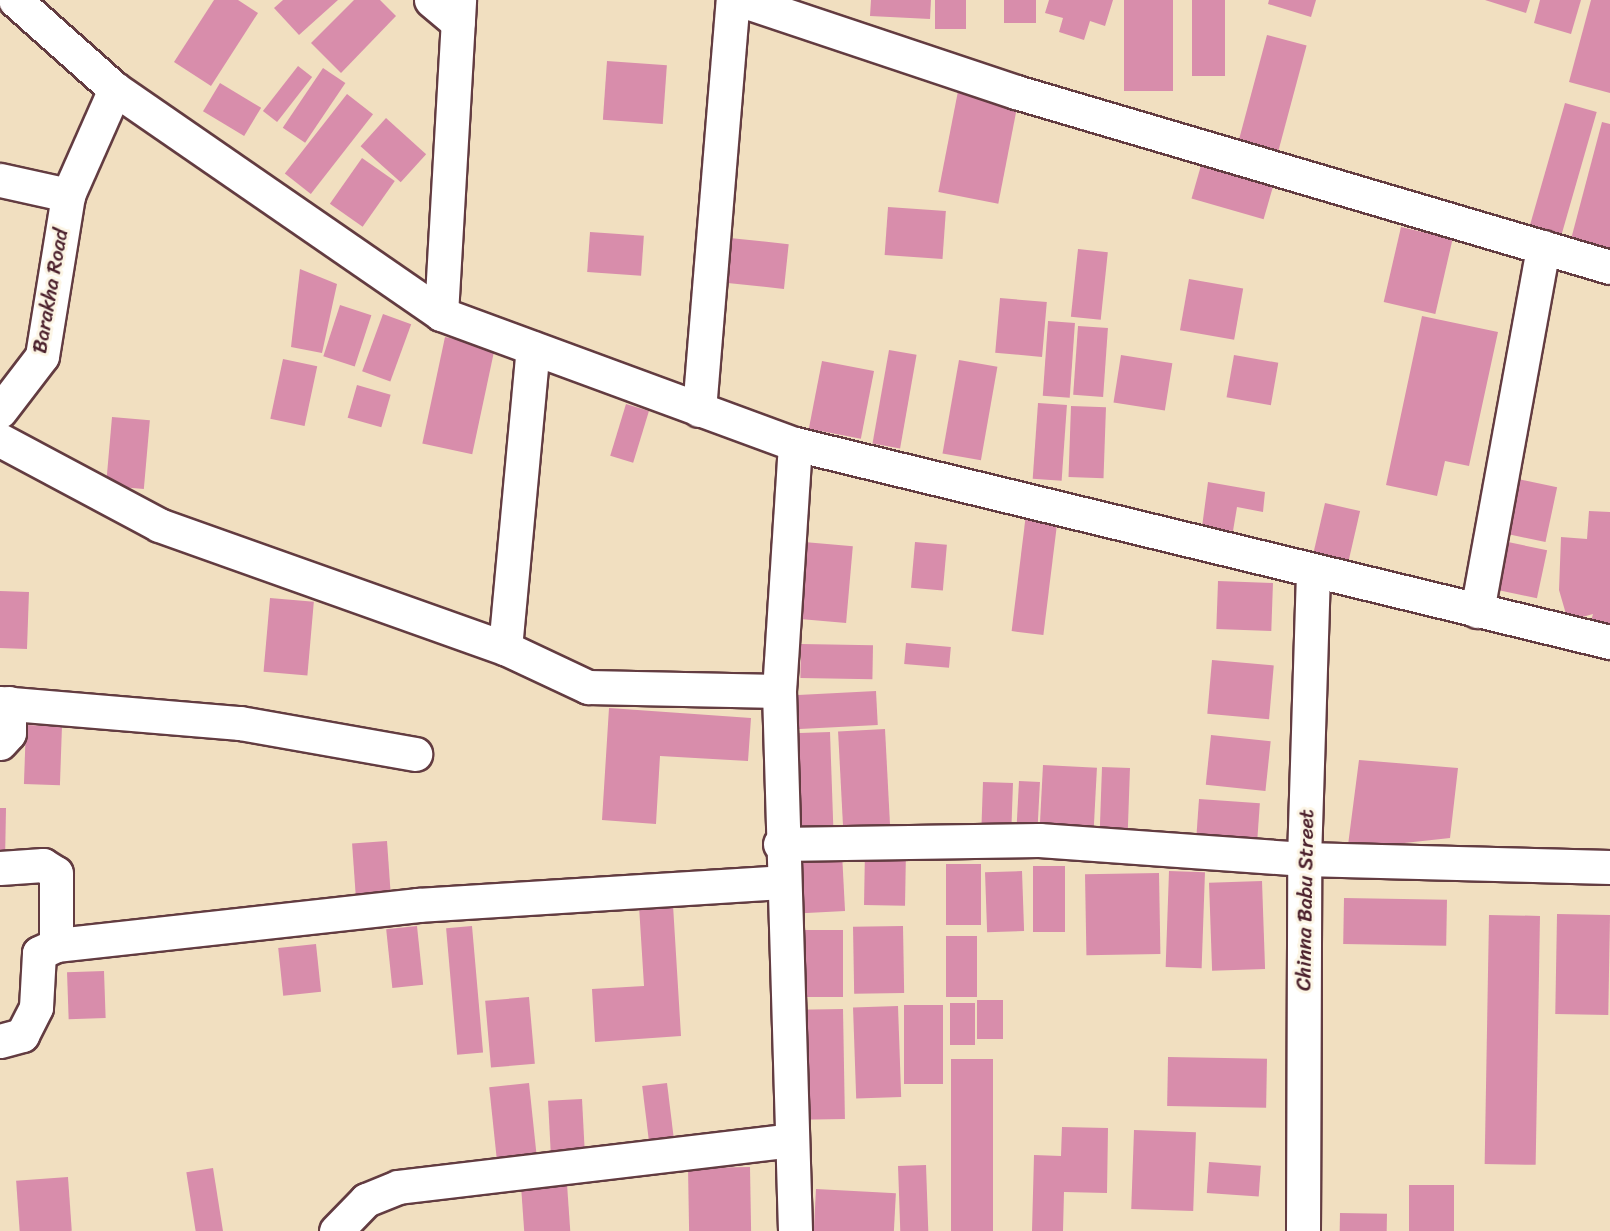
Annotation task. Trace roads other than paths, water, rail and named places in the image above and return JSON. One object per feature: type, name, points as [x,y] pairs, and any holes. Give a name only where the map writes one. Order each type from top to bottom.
[{"type":"street","points":[[15,0],[115,89],[441,314],[795,444],[1610,642]]},
{"type":"street","points":[[430,0],[459,12],[441,314]]},
{"type":"street","points":[[699,410],[733,0]]},
{"type":"street","points":[[741,0],[1016,92],[1610,267]]},
{"type":"street","name":"Barakha Road","points":[[0,411],[42,356],[68,195],[115,89]]},
{"type":"street","points":[[0,180],[68,195]]},
{"type":"street","points":[[1477,611],[1543,247]]},
{"type":"street","points":[[505,648],[532,348]]},
{"type":"street","points":[[0,440],[159,525],[505,648],[588,687],[779,691]]},
{"type":"street","points":[[795,444],[779,691],[781,882],[795,1231]]},
{"type":"street","name":"Chinna Babu Street","points":[[1303,1231],[1304,859],[1313,570]]},
{"type":"street","points":[[0,742],[9,733],[4,703],[240,723],[415,754]]},
{"type":"street","points":[[780,844],[1039,840],[1304,859],[1610,867]]},
{"type":"street","points":[[0,868],[43,865],[57,873],[56,945]]},
{"type":"street","points":[[0,1041],[22,1035],[36,1007],[39,953],[56,945],[418,905],[781,882]]},
{"type":"street","points":[[336,1231],[366,1200],[398,1187],[790,1140]]}]
